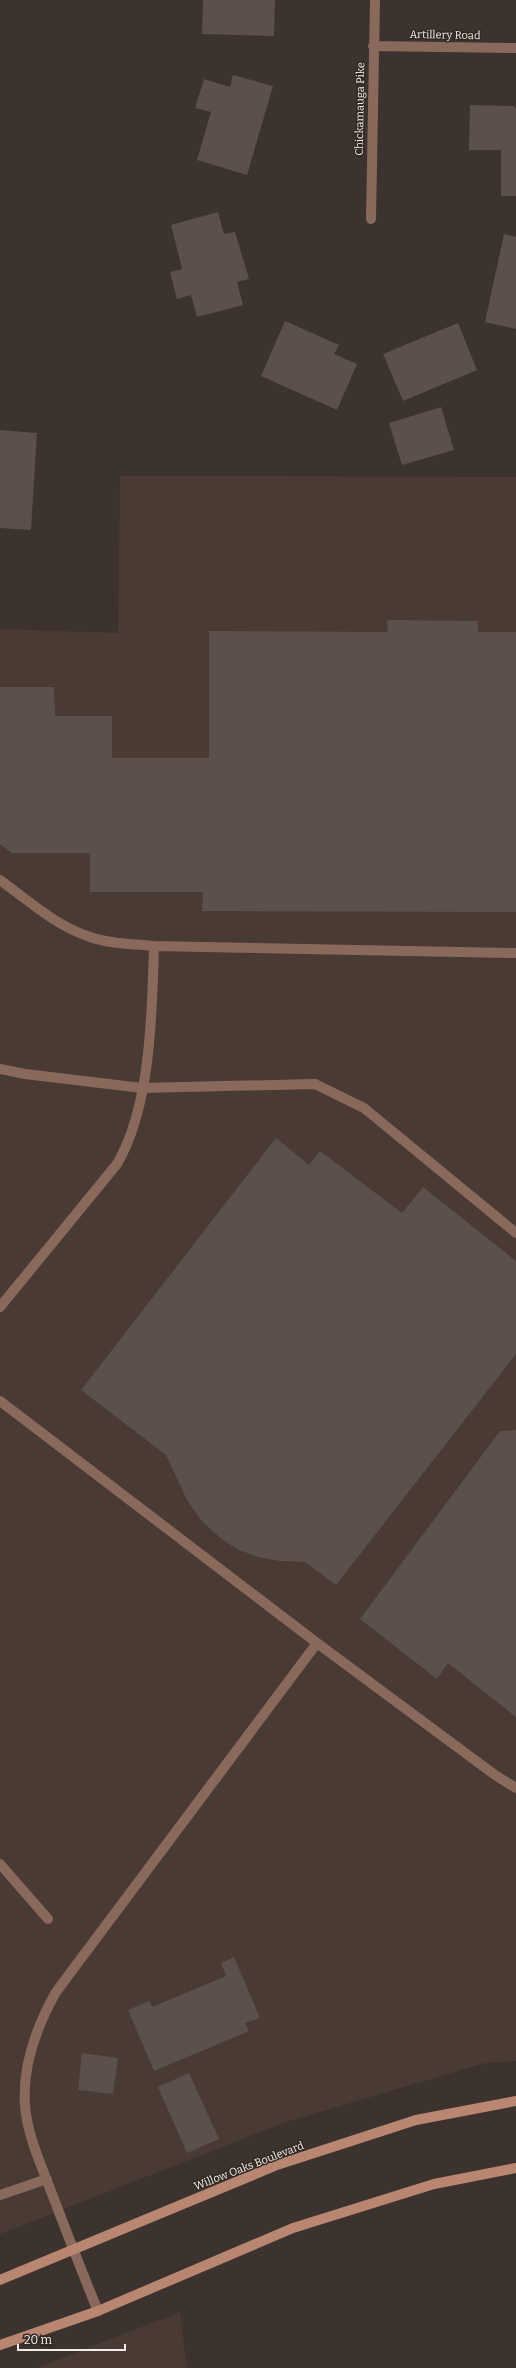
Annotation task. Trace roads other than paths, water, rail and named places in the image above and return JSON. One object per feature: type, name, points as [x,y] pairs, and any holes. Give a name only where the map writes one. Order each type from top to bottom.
[{"type":"street","name":"Chickamauga Pike","points":[[371,219],[375,0]]},
{"type":"street","name":"Artillery Road","points":[[373,46],[516,48]]},
{"type":"street","points":[[0,880],[54,920],[71,930],[91,938],[112,942],[154,946],[516,953]]},
{"type":"street","points":[[0,1307],[117,1164],[129,1144],[147,1060],[154,946]]},
{"type":"street","points":[[0,1069],[25,1074],[142,1088],[315,1084],[364,1108],[516,1233]]},
{"type":"street","points":[[0,1401],[317,1644],[495,1775],[516,1788]]},
{"type":"street","points":[[98,2311],[33,2144],[25,2105],[27,2072],[34,2040],[43,2015],[56,1992],[317,1644]]},
{"type":"street","points":[[0,1864],[48,1919]]},
{"type":"street","name":"Willow Oaks Boulevard","points":[[0,2280],[74,2251],[277,2165],[416,2120],[516,2101]]},
{"type":"street","points":[[0,2345],[98,2311],[293,2228],[434,2184],[516,2168]]},
{"type":"street","points":[[0,2195],[47,2179]]}]
